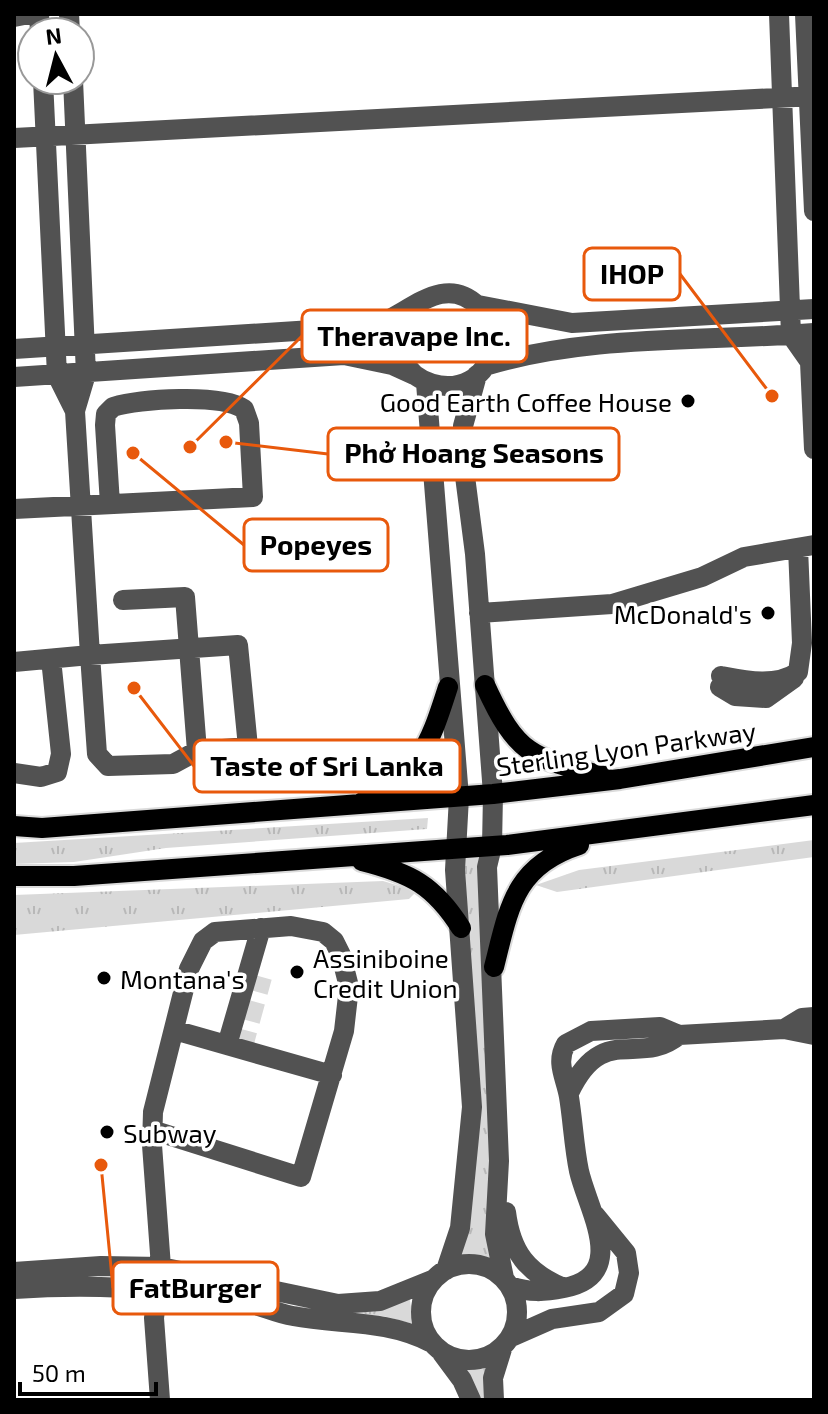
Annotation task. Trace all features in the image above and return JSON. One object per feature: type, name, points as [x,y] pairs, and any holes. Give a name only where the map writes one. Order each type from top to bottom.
[{"type":"main road","points":[[485,685],[505,730],[529,751],[554,764],[620,779]]},
{"type":"main road","points":[[356,806],[401,778],[416,764],[432,737],[448,687]]},
{"type":"main road","name":"Sterling Lyon Parkway","points":[[14,826],[42,828],[493,794],[620,779],[814,747]]},
{"type":"main road","points":[[14,876],[74,876],[492,846],[611,834],[814,805]]},
{"type":"main road","points":[[494,967],[510,902],[526,875],[557,852],[611,834]]},
{"type":"main road","points":[[347,857],[400,871],[428,887],[447,906],[461,928]]},
{"type":"street","points":[[14,17],[29,14]]},
{"type":"street","points":[[779,14],[791,335],[812,356],[814,449]]},
{"type":"street","points":[[805,14],[812,96],[814,211]]},
{"type":"street","points":[[44,96],[57,375],[75,411]]},
{"type":"street","points":[[14,662],[90,655],[238,645],[248,747],[197,751],[173,764],[108,766],[97,754],[90,655],[79,506],[75,411],[86,374],[74,96]]},
{"type":"street","points":[[14,138],[812,96]]},
{"type":"street","points":[[14,349],[374,326],[407,312],[433,294],[465,297],[478,305],[572,323],[814,309]]},
{"type":"street","points":[[478,305],[491,328],[493,341],[463,426],[462,453],[479,613],[493,794],[492,846],[487,867],[494,967],[499,1161],[495,1234],[517,1307],[493,1378],[494,1400]]},
{"type":"street","points":[[407,312],[401,325],[400,352],[420,379],[459,797],[455,870],[472,1107],[460,1228],[420,1311],[422,1327],[462,1380],[471,1400]]},
{"type":"street","points":[[14,377],[344,355],[392,365],[420,379],[452,387],[481,371],[531,352],[814,333]]},
{"type":"street","points":[[14,509],[253,497],[249,423],[244,409],[225,401],[136,403],[113,407],[106,414],[110,504]]},
{"type":"street","points":[[479,613],[612,604],[702,577],[744,557],[806,546],[798,672],[786,680],[720,682]]},
{"type":"street","points":[[123,600],[185,597],[197,751]]},
{"type":"street","points":[[14,773],[41,777],[57,772],[61,754],[51,659]]},
{"type":"street","points":[[152,1130],[301,1177],[344,1031],[349,987],[334,941],[323,932],[291,926],[215,932],[203,941],[189,969],[153,1112],[152,1130],[161,1267],[154,1318],[160,1400]]},
{"type":"street","points":[[227,1045],[255,975],[261,928]]},
{"type":"street","points":[[784,1029],[802,1018],[814,1017]]},
{"type":"street","points":[[14,1272],[101,1266],[161,1267],[338,1304],[380,1301],[462,1264],[479,1265],[507,1282],[549,1293],[584,1284],[597,1267],[600,1257],[595,1215],[580,1175],[561,1055],[566,1044],[581,1034],[660,1027],[679,1035],[784,1029],[814,1035]]},
{"type":"street","points":[[174,1030],[332,1075]]},
{"type":"street","points":[[569,1093],[584,1067],[600,1054],[616,1049],[663,1045],[679,1035]]},
{"type":"street","points":[[499,1161],[508,1233],[516,1252],[529,1269],[564,1288]]},
{"type":"street","points":[[14,1289],[101,1286],[158,1289],[243,1301],[291,1316],[378,1323],[410,1332],[458,1360],[474,1361],[552,1319],[599,1312],[624,1294],[629,1273],[626,1253],[595,1215]]},
{"type":"green space","points":[[428,818],[427,829],[166,848],[74,862],[14,864],[14,843]]},
{"type":"green space","points":[[814,840],[814,857],[557,892],[536,885],[579,870]]},
{"type":"green space","points":[[492,846],[493,1270],[470,1264],[453,1266],[472,1107],[458,849]]},
{"type":"green space","points":[[383,881],[417,891],[409,899],[14,935],[14,895]]},
{"type":"green space","points":[[410,1300],[413,1324],[383,1316],[295,1310],[296,1306],[334,1310]]},
{"type":"green space","points":[[502,1349],[494,1400],[471,1400],[458,1360],[474,1361]]},
{"type":"tunnel","points":[[242,1050],[262,977]]},
{"type":"place","name":"IHOP","points":[[772,396]]},
{"type":"place","name":"Good Earth Coffee House","points":[[688,401]]},
{"type":"place","name":"Phở Hoang Seasons","points":[[226,442]]},
{"type":"place","name":"Theravape Inc.","points":[[190,447]]},
{"type":"place","name":"Popeyes","points":[[133,453]]},
{"type":"place","name":"McDonald's","points":[[768,613]]},
{"type":"place","name":"Taste of Sri Lanka","points":[[134,688]]},
{"type":"place","name":"Assiniboine Credit Union","points":[[297,972]]},
{"type":"place","name":"Montana's","points":[[104,978]]},
{"type":"place","name":"Subway","points":[[107,1132]]},
{"type":"place","name":"FatBurger","points":[[101,1165]]}]
